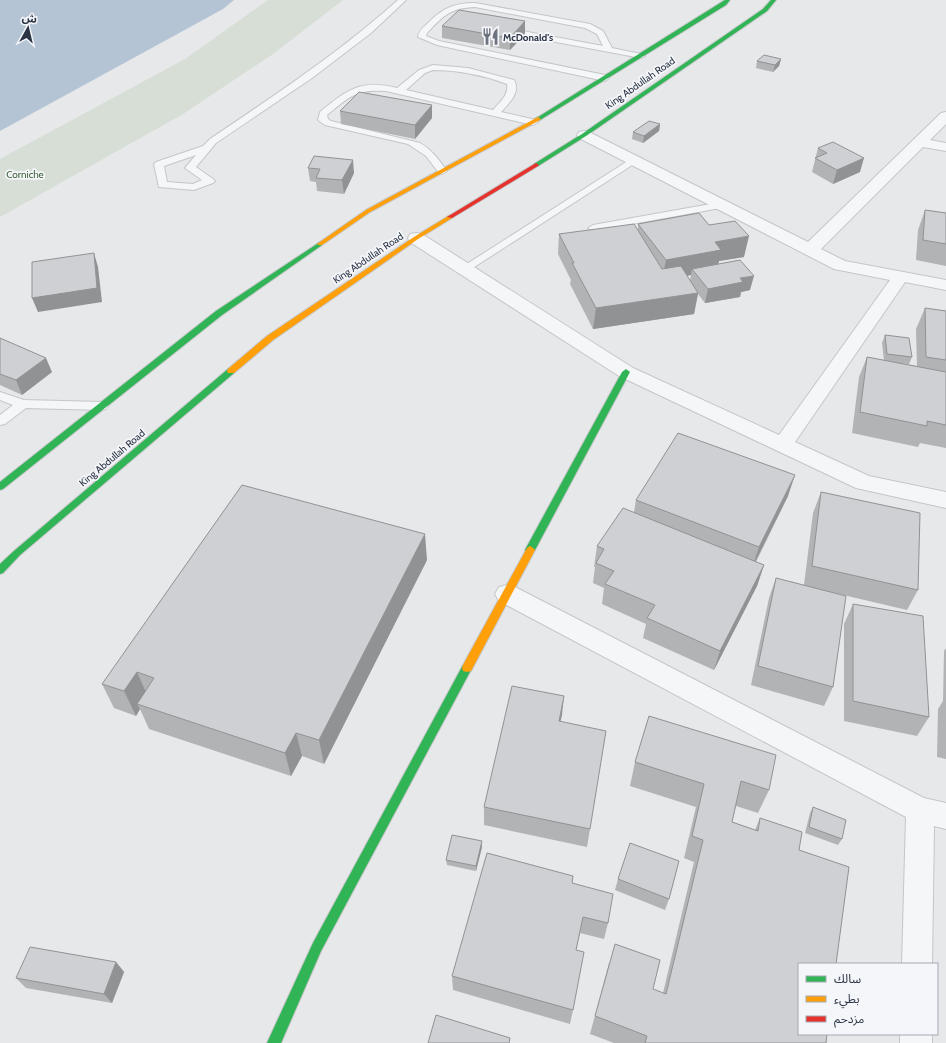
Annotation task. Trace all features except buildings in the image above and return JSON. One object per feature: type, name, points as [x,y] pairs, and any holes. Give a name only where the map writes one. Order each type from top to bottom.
[{"type":"street","name":"King Abdullah Road","points":[[0,487],[219,313],[368,212],[533,122],[641,56],[728,0]]},
{"type":"street","name":"King Abdullah Road","points":[[0,570],[16,553],[270,338],[416,238],[584,135],[765,10],[774,0]]},
{"type":"street","points":[[810,250],[919,142],[946,118]]},
{"type":"street","points":[[584,135],[840,265],[946,285]]},
{"type":"street","points":[[919,142],[946,147]]},
{"type":"street","points":[[416,238],[626,372],[864,483],[946,500]]},
{"type":"street","points":[[782,446],[900,277]]},
{"type":"street","points":[[274,1043],[317,947],[626,372]]},
{"type":"street","points":[[506,594],[933,813],[917,963]]},
{"type":"lane","points":[[208,148],[159,164],[162,185],[194,187],[210,181],[190,168],[208,148],[213,141],[308,76],[368,31],[402,0]]},
{"type":"lane","points":[[605,78],[427,40],[422,37],[423,32],[441,19],[446,10],[463,5],[475,5],[586,26],[600,33],[608,50]]},
{"type":"lane","points":[[495,28],[641,56]]},
{"type":"lane","points":[[399,91],[426,69],[434,67],[444,67],[500,78],[510,82],[513,88],[512,94],[495,113]]},
{"type":"lane","points":[[442,172],[432,156],[423,147],[411,142],[328,123],[323,120],[323,114],[357,89],[370,87],[399,91],[533,122]]},
{"type":"lane","points":[[464,269],[634,160]]},
{"type":"lane","points":[[593,228],[722,205]]},
{"type":"lane","points":[[0,396],[23,404],[102,406]]},
{"type":"lane","points":[[0,421],[23,404]]},
{"type":"green space","name":"Corniche","points":[[268,0],[343,0],[273,54],[183,114],[0,217],[0,159],[185,59]]},
{"type":"water","points":[[0,0],[234,0],[223,9],[0,131]]},
{"type":"traffic: fast","points":[[538,119],[724,4],[728,0]]},
{"type":"traffic: fast","points":[[536,165],[584,135],[765,10],[774,0]]},
{"type":"traffic: fast","points":[[0,487],[219,313],[320,244]]},
{"type":"traffic: fast","points":[[0,570],[17,553],[231,371]]},
{"type":"traffic: fast","points":[[530,550],[626,372]]},
{"type":"traffic: fast","points":[[274,1043],[317,947],[467,668]]},
{"type":"traffic: slow","points":[[320,244],[368,211],[538,119]]},
{"type":"traffic: slow","points":[[231,371],[270,338],[416,238],[450,217]]},
{"type":"traffic: slow","points":[[467,668],[530,550]]},
{"type":"traffic: jam","points":[[450,217],[536,165]]},
{"type":"place","name":"McDonald's","points":[[490,37]]}]
